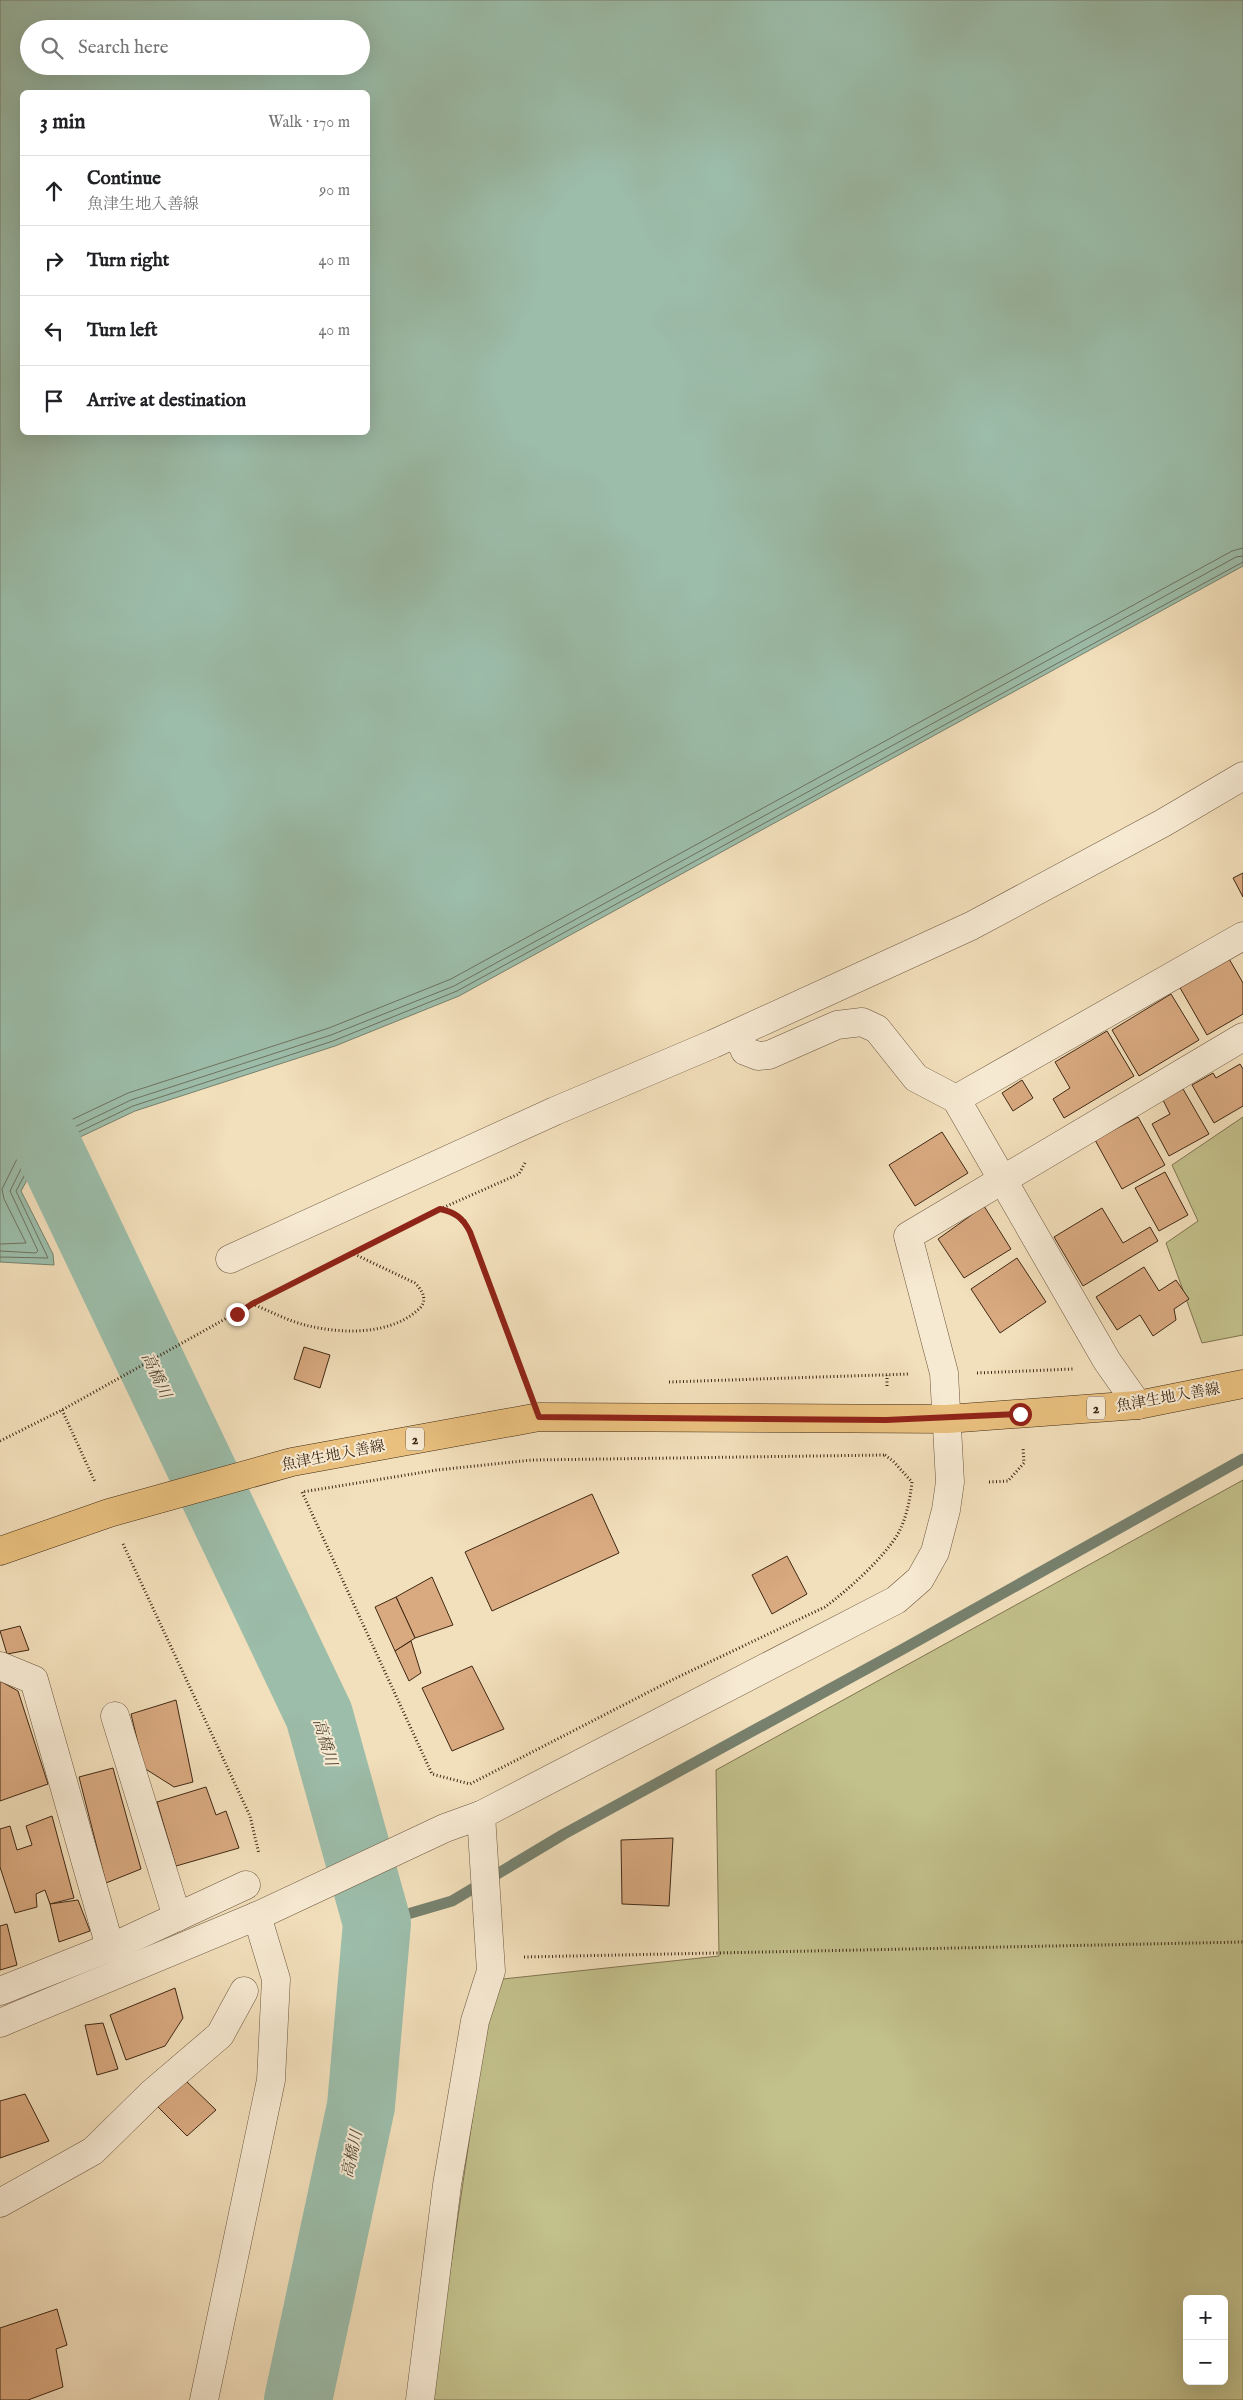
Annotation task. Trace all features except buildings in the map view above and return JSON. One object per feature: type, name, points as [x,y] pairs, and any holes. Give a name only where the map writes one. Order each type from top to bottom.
[{"type":"main road","name":"魚津生地入善線","points":[[0,1551],[109,1513],[292,1462],[539,1417],[946,1419],[1138,1405],[1243,1384]]},
{"type":"street","points":[[230,1259],[554,1111],[736,1034],[971,926],[1163,823],[1243,776]]},
{"type":"street","points":[[956,1099],[1243,936]]},
{"type":"street","points":[[736,1034],[745,1051],[758,1056],[768,1055],[837,1025],[862,1022],[877,1029],[916,1078],[956,1099],[1107,1361],[1138,1405]]},
{"type":"street","points":[[0,2023],[257,1916],[445,1828],[481,1815],[896,1600],[920,1579],[935,1552],[946,1510],[950,1482],[944,1373],[908,1236],[1243,1037]]},
{"type":"street","points":[[0,1666],[34,1680],[110,1947]]},
{"type":"street","points":[[115,1716],[177,1917]]},
{"type":"street","points":[[420,2400],[447,2185],[475,2021],[491,1971],[481,1815]]},
{"type":"street","points":[[0,1991],[110,1947],[246,1886]]},
{"type":"street","points":[[204,2400],[271,2080],[276,1979],[257,1916]]},
{"type":"street","points":[[0,2203],[92,2151],[151,2094],[220,2035],[244,1991]]},
{"type":"path","points":[[0,1441],[62,1410],[252,1304],[440,1209],[456,1214],[465,1221],[539,1417]]},
{"type":"path","points":[[252,1304],[308,1326],[359,1331],[389,1326],[418,1311],[423,1305],[425,1297],[422,1289],[416,1283],[352,1252]]},
{"type":"path","points":[[665,1382],[1075,1369],[1107,1361]]},
{"type":"path","points":[[526,1386],[535,1385]]},
{"type":"path","points":[[62,1410],[97,1487]]},
{"type":"path","points":[[988,1482],[1008,1481],[1024,1463],[1023,1446]]},
{"type":"path","points":[[470,1784],[432,1774],[302,1492],[437,1470],[532,1460],[885,1456],[893,1461],[912,1482],[909,1506],[899,1532],[844,1593],[825,1607],[763,1637]]},
{"type":"path","points":[[122,1541],[250,1816],[260,1864],[246,1886]]},
{"type":"path","points":[[490,1957],[1243,1942]]},
{"type":"shaded area","points":[[1243,1117],[1243,1335],[1202,1343],[1166,1243],[1198,1221],[1172,1165]]},
{"type":"shaded area","points":[[1243,1480],[1243,2400],[431,2400],[486,2026],[503,1979],[719,1956],[716,1770]]},
{"type":"water","points":[[0,0],[1243,0],[1243,566],[459,996],[335,1046],[135,1111],[40,1156],[21,1191],[53,1254],[54,1265],[0,1262]]},
{"type":"waterway","name":"高橋川","points":[[42,1134],[319,1715],[377,1923],[361,2106],[298,2400]]},
{"type":"waterway","points":[[377,1923],[452,1901],[564,1834],[903,1649],[1243,1459]]},
{"type":"route","points":[[237,1314],[252,1304],[352,1252],[440,1209],[450,1211],[465,1221],[539,1417],[886,1420],[946,1419],[1020,1414]]}]
